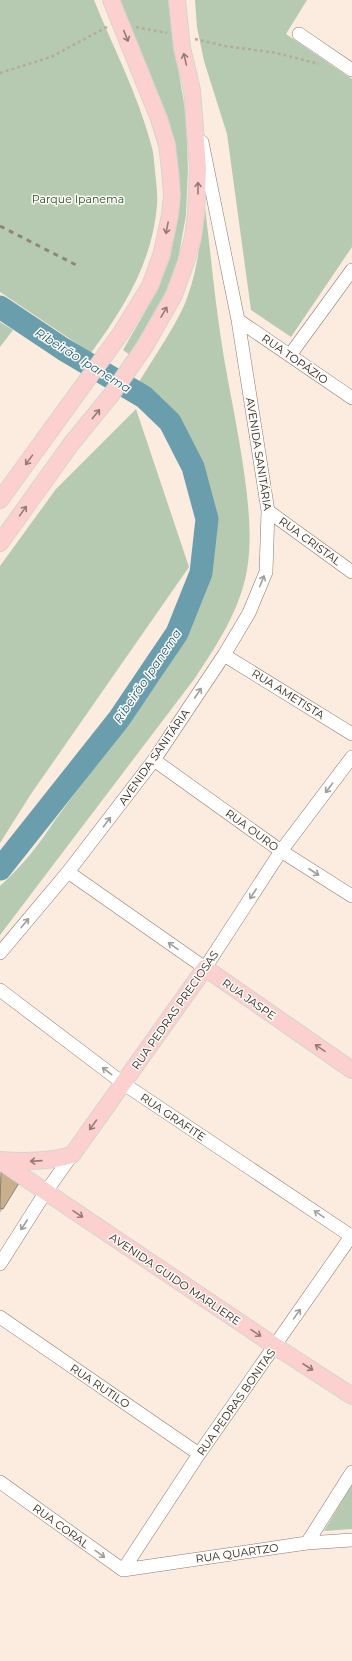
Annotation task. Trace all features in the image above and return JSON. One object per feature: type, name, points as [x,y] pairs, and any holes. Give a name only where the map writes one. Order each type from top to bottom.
[{"type":"main road","points":[[0,500],[121,333],[150,286],[161,256],[166,234],[172,196],[165,138],[159,119],[114,27],[111,0]]},
{"type":"main road","points":[[0,543],[71,444],[110,395],[145,346],[174,295],[186,262],[193,237],[198,196],[198,168],[192,90],[180,36],[177,0]]},
{"type":"main road","name":"RUA JASPE","points":[[205,968],[352,1070]]},
{"type":"main road","name":"RUA PEDRAS PRECIOSAS","points":[[72,1155],[124,1084],[205,968]]},
{"type":"main road","points":[[0,1160],[35,1162],[72,1155]]},
{"type":"main road","name":"AVENIDA GUIDO MARLIERE","points":[[0,1160],[45,1192],[352,1396]]},
{"type":"street","points":[[300,34],[348,66]]},
{"type":"street","name":"AVENIDA SANITÁRIA","points":[[0,953],[68,872],[154,760],[224,655],[249,614],[266,572],[268,511],[238,320],[192,90]]},
{"type":"street","points":[[290,355],[352,270]]},
{"type":"street","name":"RUA TOPÁZIO","points":[[238,320],[352,398]]},
{"type":"street","name":"RUA CRISTAL","points":[[268,511],[352,572]]},
{"type":"street","name":"RUA AMETISTA","points":[[224,655],[352,734]]},
{"type":"street","name":"RUA PEDRAS PRECIOSAS","points":[[205,968],[281,851],[352,757]]},
{"type":"street","name":"RUA OURO","points":[[154,760],[281,851],[352,896]]},
{"type":"street","name":"RUA JASPE","points":[[68,872],[205,968]]},
{"type":"street","name":"RUA GRAFITE","points":[[0,990],[124,1084],[352,1235]]},
{"type":"street","name":"RUA PEDRAS PRECIOSAS","points":[[0,1264],[45,1192],[72,1155]]},
{"type":"street","name":"RUA PEDRAS BONITAS","points":[[123,1570],[199,1454],[352,1235]]},
{"type":"street","name":"RUA RUTILO","points":[[0,1317],[199,1454]]},
{"type":"street","points":[[307,1543],[352,1472]]},
{"type":"street","name":"RUA CORAL","points":[[0,1482],[123,1570]]},
{"type":"street","name":"RUA QUARTZO","points":[[123,1570],[307,1543],[352,1540]]},
{"type":"path","points":[[0,73],[51,56],[114,27],[180,36],[225,46],[277,53],[323,65],[348,66]]},
{"type":"green space","name":"Parque Ipanema","points":[[0,0],[94,0],[132,89],[152,147],[157,201],[154,226],[149,246],[143,265],[126,301],[91,353],[0,292]]},
{"type":"green space","points":[[120,0],[171,0],[174,44],[186,115],[188,169],[186,215],[178,260],[166,292],[130,355],[123,350],[158,289],[170,258],[180,196],[175,143],[168,118]]},
{"type":"green space","points":[[195,0],[307,0],[286,34],[352,79],[352,247],[291,337],[251,310],[227,134],[204,61],[197,27]]},
{"type":"green space","points":[[204,200],[221,339],[240,444],[248,502],[249,559],[244,585],[227,627],[195,678],[0,935],[0,886],[16,871],[43,838],[158,682],[176,654],[206,576],[214,538],[214,511],[209,484],[198,459],[172,410],[139,382],[173,327],[188,295],[198,255]]},
{"type":"green space","points":[[0,322],[13,330],[0,347]]},
{"type":"green space","points":[[136,409],[189,567],[31,794],[0,843],[0,566],[56,489]]},
{"type":"green space","points":[[352,1484],[352,1529],[324,1531]]},
{"type":"building","points":[[1,1172],[19,1183],[3,1209],[0,1208]]},
{"type":"waterway","name":"Ribeirão Ipanema","points":[[0,307],[63,349],[144,397],[170,422],[193,467],[207,519],[201,573],[177,633],[119,719],[0,869]]},
{"type":"railway","points":[[0,226],[80,267]]}]
